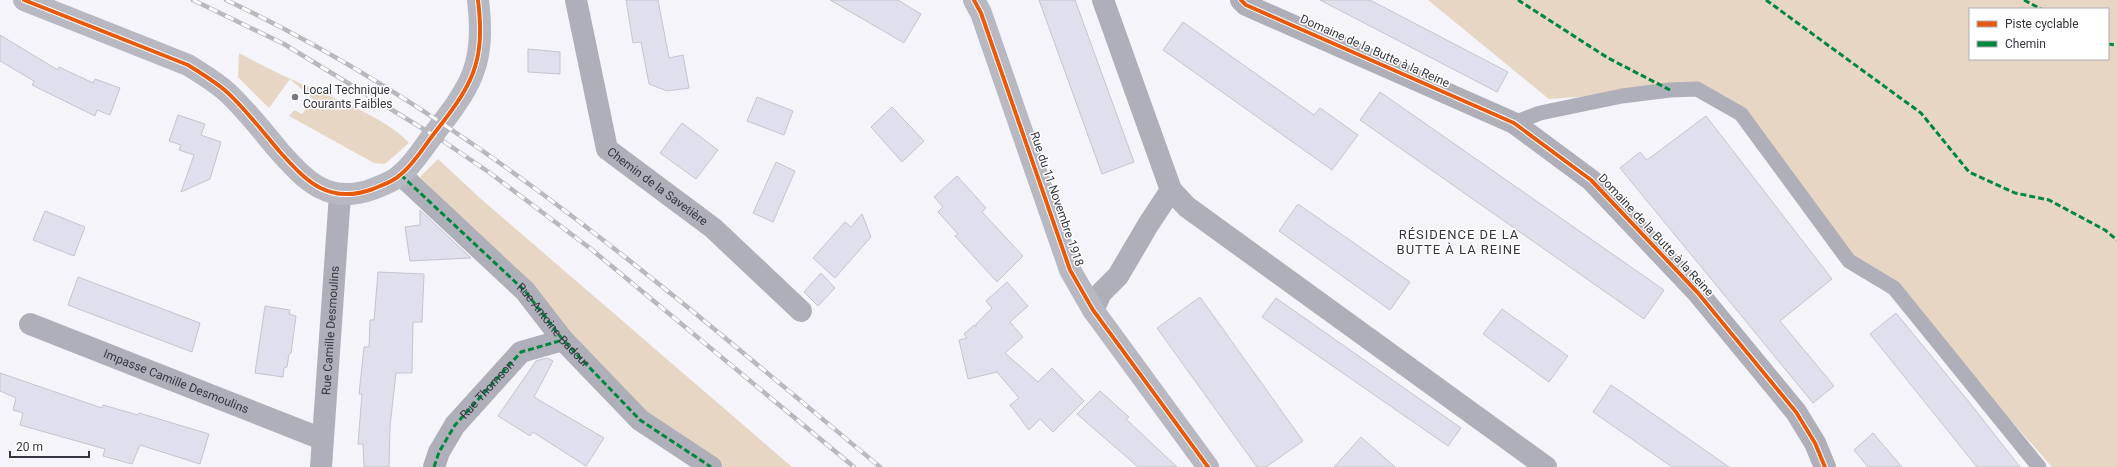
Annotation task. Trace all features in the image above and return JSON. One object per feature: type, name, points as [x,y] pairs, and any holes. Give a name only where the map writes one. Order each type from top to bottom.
[{"type":"street","points":[[24,0],[188,65],[210,78],[228,93],[304,178],[322,189],[340,194],[364,192],[385,184],[401,175],[457,103],[470,83],[480,46],[481,22],[478,0]]},
{"type":"street","name":"Chemin de la Savetière","points":[[576,0],[607,149],[713,228],[801,311]]},
{"type":"street","name":"Rue du 11 Novembre 1918","points":[[974,0],[981,14],[1070,270],[1093,310],[1208,467]]},
{"type":"street","points":[[1103,0],[1172,190],[1187,207],[1546,467]]},
{"type":"street","name":"Domaine de la Butte à la Reine","points":[[1241,0],[1246,5],[1514,123],[1591,180],[1698,294],[1796,412],[1815,443],[1825,467]]},
{"type":"street","name":"Rue Antoine Badour","points":[[401,175],[525,291],[563,340],[640,420],[711,467]]},
{"type":"street","points":[[1093,310],[1101,292],[1118,276],[1148,225],[1172,190]]},
{"type":"street","name":"Rue Camille Desmoulins","points":[[321,467],[340,194]]},
{"type":"street","name":"Impasse Camille Desmoulins","points":[[30,324],[322,439]]},
{"type":"street","name":"Rue Thomson","points":[[434,467],[439,452],[455,425],[521,352],[563,340]]},
{"type":"lane","points":[[1514,123],[1540,113],[1622,96],[1670,90],[1696,89],[1741,114],[1849,261],[1894,288],[2039,467]]},
{"type":"shaded area","points":[[1428,0],[2117,0],[2117,467],[2052,467],[1894,288],[1849,261],[1741,114],[1696,89],[1549,99]]},
{"type":"shaded area","points":[[239,53],[278,73],[370,115],[399,133],[409,143],[385,164],[374,163],[289,116],[294,110],[302,114],[314,100],[290,79],[269,108],[238,77]]},
{"type":"shaded area","points":[[438,159],[481,199],[792,467],[723,467],[643,411],[572,337],[516,267],[460,218],[420,177]]},
{"type":"building","points":[[626,0],[658,0],[669,58],[683,55],[689,88],[667,91],[649,84],[641,42],[633,43]]},
{"type":"building","points":[[830,0],[898,0],[921,14],[904,43]]},
{"type":"building","points":[[1039,0],[1075,0],[1134,162],[1102,174]]},
{"type":"building","points":[[1320,0],[1370,0],[1508,72],[1497,92]]},
{"type":"building","points":[[1183,22],[1314,115],[1320,108],[1358,135],[1332,170],[1163,50]]},
{"type":"building","points":[[0,35],[58,70],[59,67],[93,83],[95,79],[120,88],[110,115],[97,110],[95,116],[32,85],[34,81],[0,61]]},
{"type":"building","points":[[528,49],[560,52],[560,74],[528,72]]},
{"type":"building","points":[[1380,92],[1664,290],[1644,319],[1360,120]]},
{"type":"building","points":[[757,97],[793,111],[784,135],[747,121]]},
{"type":"building","points":[[892,107],[924,141],[902,162],[871,127]]},
{"type":"building","points":[[178,115],[205,124],[201,135],[221,142],[210,179],[181,192],[194,155],[179,150],[181,145],[169,141]]},
{"type":"building","points":[[1706,116],[1832,279],[1780,321],[1834,386],[1813,403],[1620,168],[1640,152],[1647,160]]},
{"type":"building","points":[[682,123],[718,150],[696,179],[660,153]]},
{"type":"building","points":[[776,162],[795,171],[773,222],[753,213]]},
{"type":"building","points":[[957,176],[986,208],[982,212],[1023,256],[997,282],[955,236],[958,234],[938,212],[943,207],[934,197]]},
{"type":"building","points":[[1298,204],[1410,282],[1390,310],[1279,231]]},
{"type":"building","points":[[420,210],[471,258],[410,261],[405,227],[420,225]]},
{"type":"building","points":[[45,211],[85,227],[74,256],[33,240]]},
{"type":"building","points":[[862,214],[871,237],[835,278],[813,258],[845,222],[851,227]]},
{"type":"building","points":[[378,272],[424,274],[422,322],[413,322],[412,373],[396,373],[390,426],[389,467],[364,467],[363,444],[358,444],[362,394],[359,394],[364,347],[369,347],[370,320],[374,320]]},
{"type":"building","points":[[821,273],[835,288],[818,306],[804,292]]},
{"type":"building","points":[[78,277],[200,323],[192,352],[68,305]]},
{"type":"building","points":[[1007,282],[1028,306],[1010,322],[1023,337],[1005,353],[1038,382],[1052,368],[1084,401],[1053,432],[1040,419],[1029,430],[1010,405],[1019,398],[997,372],[968,379],[959,340],[967,338],[964,334],[974,325],[976,327],[976,324],[992,308],[986,301]]},
{"type":"building","points":[[1200,297],[1303,441],[1266,467],[1257,467],[1157,328]]},
{"type":"building","points":[[1276,298],[1461,428],[1448,446],[1262,317]]},
{"type":"building","points":[[265,306],[290,310],[289,314],[296,316],[291,353],[289,354],[287,367],[284,368],[283,377],[255,373]]},
{"type":"building","points":[[1502,309],[1568,356],[1549,382],[1483,334]]},
{"type":"building","points":[[1896,313],[2020,467],[1977,467],[1870,334]]},
{"type":"building","points":[[547,358],[553,361],[534,397],[604,438],[586,466],[533,432],[530,436],[498,416],[536,361]]},
{"type":"building","points":[[0,373],[102,408],[103,405],[138,415],[139,413],[209,434],[200,464],[140,445],[132,464],[103,456],[105,449],[20,425],[23,413],[13,410],[16,398],[0,391]]},
{"type":"building","points":[[1611,385],[1729,467],[1672,467],[1593,412]]},
{"type":"building","points":[[1100,391],[1129,417],[1126,419],[1177,467],[1138,467],[1077,414]]},
{"type":"building","points":[[1873,433],[1902,467],[1868,467],[1854,450]]},
{"type":"building","points":[[1361,437],[1395,467],[1334,467]]},
{"type":"railway","points":[[193,0],[284,44],[443,141],[490,173],[591,249],[854,467]]},
{"type":"railway","points":[[226,0],[316,46],[402,97],[486,153],[567,212],[647,274],[880,467]]},
{"type":"marked path","points":[[1518,0],[1608,58],[1670,90]]},
{"type":"marked path","points":[[1766,0],[1921,113],[1969,172],[2015,193],[2049,200],[2105,230],[2117,240]]},
{"type":"marked path","points":[[2024,0],[2039,8]]},
{"type":"marked path","points":[[2109,44],[2117,45]]},
{"type":"marked path","points":[[401,175],[525,291],[563,340],[640,420],[711,467]]},
{"type":"marked path","points":[[434,467],[439,452],[455,425],[521,352],[563,340]]},
{"type":"cycle path","points":[[24,0],[188,65],[228,93],[300,173],[320,188],[331,192],[344,194],[357,193],[373,189],[394,180],[414,161],[446,118],[466,88],[473,74],[480,42],[478,0]]},
{"type":"cycle path","points":[[974,0],[981,13],[1070,270],[1093,310],[1208,467]]},
{"type":"cycle path","points":[[1241,0],[1246,5],[1514,123],[1591,180],[1698,293],[1796,412],[1815,443],[1825,467]]},
{"type":"place","name":"Local Technique Courants Faibles","points":[[295,97]]},
{"type":"district","name":"RÉSIDENCE DE LA BUTTE À LA REINE","points":[[1459,242]]}]
